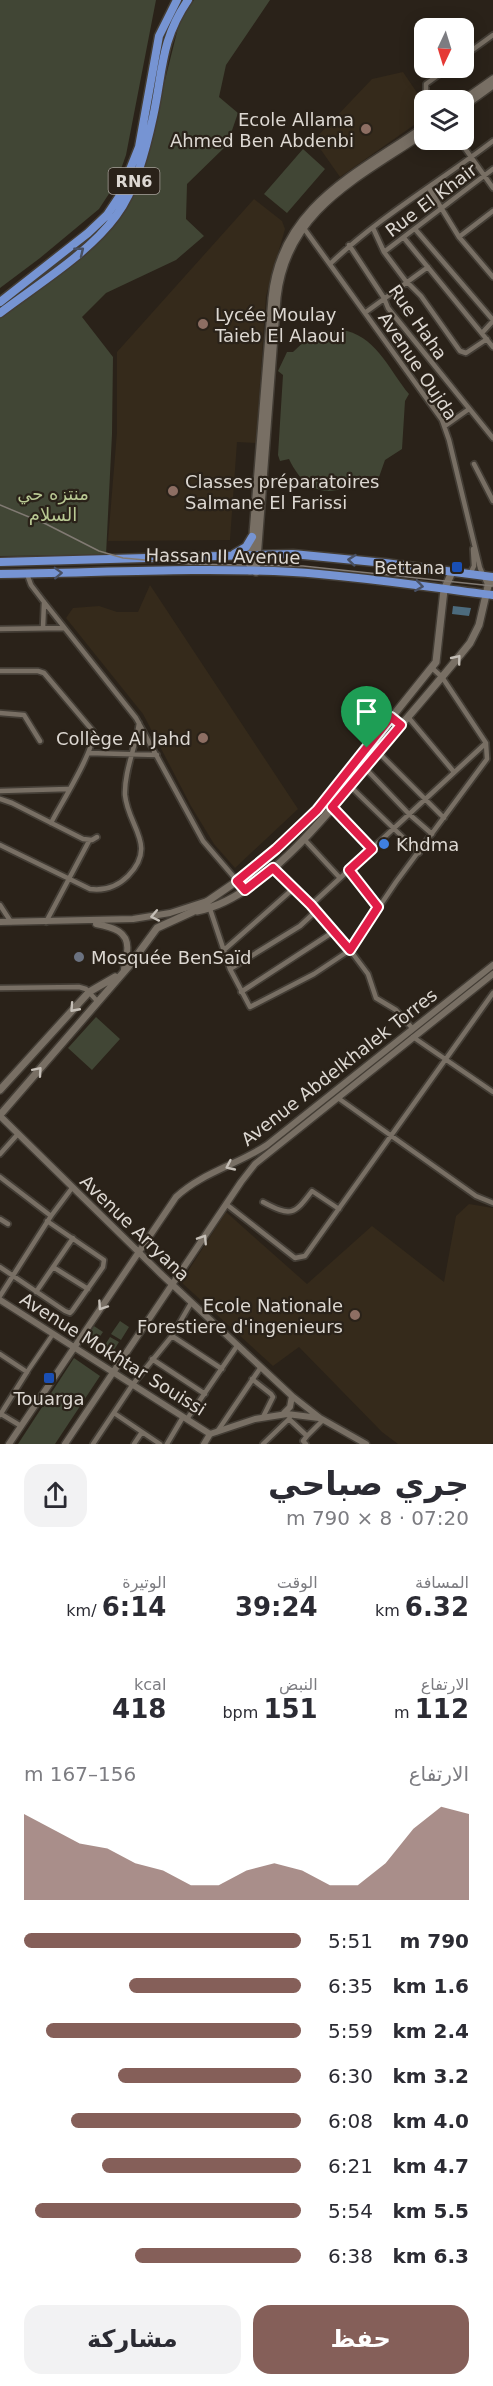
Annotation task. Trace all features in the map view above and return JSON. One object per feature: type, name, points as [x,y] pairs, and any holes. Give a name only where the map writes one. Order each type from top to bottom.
[{"type":"highway","name":"RN6","points":[[0,302],[88,233],[106,215],[119,197],[139,147],[159,36],[177,0]]},
{"type":"highway","name":"RN6","points":[[0,313],[101,233],[127,198],[154,116],[167,40],[175,20],[188,0]]},
{"type":"highway","points":[[231,555],[246,547],[252,537]]},
{"type":"highway","name":"Hassan II Avenue","points":[[0,562],[231,555],[312,555],[490,577]]},
{"type":"highway","name":"Hassan II Avenue","points":[[0,574],[253,572],[362,578],[444,590],[489,591]]},
{"type":"main road","points":[[474,92],[493,79]]},
{"type":"main road","points":[[474,99],[493,85]]},
{"type":"main road","points":[[254,555],[252,537],[273,289],[283,251],[313,207],[414,134]]},
{"type":"main road","points":[[253,572],[278,288],[286,259],[301,225],[331,198],[414,140]]},
{"type":"main road","points":[[192,912],[213,908],[231,901],[273,868],[304,839],[442,677],[475,634],[489,591],[493,570]]},
{"type":"main road","points":[[0,1116],[98,1002],[157,928],[192,912],[237,881],[276,849],[317,810],[432,668],[438,655],[444,590],[452,572]]},
{"type":"main road","points":[[391,717],[401,725]]},
{"type":"main road","points":[[212,899],[213,908]]},
{"type":"main road","points":[[0,1090],[89,992],[122,972]]},
{"type":"street","points":[[474,49],[493,35]]},
{"type":"street","points":[[426,90],[426,84],[434,78]]},
{"type":"street","points":[[330,264],[349,245],[493,141]]},
{"type":"street","points":[[466,150],[493,189]]},
{"type":"street","name":"Rue El Khair","points":[[384,252],[493,169]]},
{"type":"street","points":[[429,188],[459,237],[493,277]]},
{"type":"street","points":[[459,237],[493,211]]},
{"type":"street","name":"Avenue Oujda","points":[[301,225],[366,312],[445,426],[474,543],[490,577]]},
{"type":"street","name":"Rue El Khair","points":[[373,228],[384,252],[463,353],[487,339]]},
{"type":"street","points":[[415,229],[493,321],[482,333]]},
{"type":"street","points":[[404,238],[493,347]]},
{"type":"street","name":"Rue Haha","points":[[349,245],[384,298],[388,308],[408,335],[493,438]]},
{"type":"street","points":[[366,312],[428,267]]},
{"type":"street","points":[[445,426],[469,409]]},
{"type":"street","points":[[474,464],[493,501]]},
{"type":"street","name":"Avenue Oujda","points":[[470,574],[474,566],[474,543]]},
{"type":"street","points":[[27,574],[31,585],[139,723],[206,844],[245,890]]},
{"type":"street","points":[[43,628],[44,602]]},
{"type":"street","points":[[0,629],[64,628]]},
{"type":"street","points":[[213,908],[230,969],[250,1007],[315,974],[350,950],[378,907],[487,759],[486,743],[442,677],[432,668]]},
{"type":"street","points":[[0,671],[38,671],[46,675],[92,728],[94,736],[89,753],[51,823]]},
{"type":"street","points":[[0,713],[24,715],[40,741]]},
{"type":"street","points":[[408,717],[454,772]]},
{"type":"street","points":[[0,845],[90,889],[103,890],[121,883],[140,859],[142,846],[125,795],[128,768],[139,723]]},
{"type":"street","points":[[311,905],[486,743]]},
{"type":"street","points":[[378,752],[444,818]]},
{"type":"street","points":[[89,753],[157,755]]},
{"type":"street","points":[[365,768],[409,814],[432,834]]},
{"type":"street","points":[[350,786],[419,853]]},
{"type":"street","points":[[0,791],[68,789]]},
{"type":"street","points":[[0,799],[88,841]]},
{"type":"street","points":[[332,807],[372,849]]},
{"type":"street","points":[[46,922],[88,841],[97,837]]},
{"type":"street","points":[[304,839],[340,878]]},
{"type":"street","points":[[273,868],[311,905],[350,950],[368,974],[376,998],[396,1010],[413,1029]]},
{"type":"street","points":[[349,870],[378,907]]},
{"type":"street","points":[[224,950],[294,888]]},
{"type":"street","points":[[0,922],[133,920],[212,899]]},
{"type":"street","points":[[0,905],[11,922]]},
{"type":"street","points":[[230,969],[300,926],[315,912]]},
{"type":"street","points":[[86,922],[113,928],[123,934],[128,944],[122,972]]},
{"type":"street","points":[[241,992],[333,932]]},
{"type":"street","name":"Avenue Abdelkhalek Torres","points":[[9,1444],[176,1197],[183,1190],[245,1159],[267,1145],[493,965]]},
{"type":"street","name":"Avenue Abdelkhalek Torres","points":[[65,1444],[255,1164],[493,974]]},
{"type":"street","points":[[0,988],[75,986],[89,992],[98,1002]]},
{"type":"street","points":[[226,1204],[294,1258],[305,1256],[493,993]]},
{"type":"street","points":[[413,1037],[493,1092]]},
{"type":"street","points":[[338,1098],[476,1196],[493,1203]]},
{"type":"street","name":"Avenue Arryana","points":[[0,1116],[191,1303],[292,1396],[321,1419],[362,1443]]},
{"type":"street","points":[[0,1154],[17,1135]]},
{"type":"street","points":[[0,1177],[73,1238],[104,1258],[104,1267],[70,1313],[0,1267]]},
{"type":"street","points":[[0,1298],[49,1219],[72,1188]]},
{"type":"street","points":[[263,1202],[279,1210],[295,1210],[312,1191],[315,1191],[339,1209]]},
{"type":"street","points":[[0,1219],[8,1224]]},
{"type":"street","points":[[36,1292],[73,1238]]},
{"type":"street","points":[[53,1267],[88,1289]]},
{"type":"street","name":"Avenue Mokhtar Souissi","points":[[0,1298],[185,1418],[214,1433]]},
{"type":"street","points":[[93,1444],[133,1384],[172,1336],[191,1303]]},
{"type":"street","points":[[21,1426],[0,1414],[53,1334]]},
{"type":"street","points":[[172,1336],[222,1369]]},
{"type":"street","points":[[167,1444],[205,1394],[237,1346]]},
{"type":"street","points":[[0,1354],[27,1372]]},
{"type":"street","points":[[152,1359],[205,1394]]},
{"type":"street","points":[[204,1444],[261,1367]]},
{"type":"street","points":[[252,1379],[272,1396],[272,1402],[263,1417]]},
{"type":"street","points":[[281,1414],[290,1407],[292,1396]]},
{"type":"street","points":[[114,1413],[160,1444]]},
{"type":"street","points":[[214,1433],[263,1417],[281,1414],[321,1419]]},
{"type":"street","points":[[290,1416],[308,1436]]},
{"type":"street","points":[[263,1444],[290,1416]]},
{"type":"street","points":[[303,1443],[321,1419]]},
{"type":"street","points":[[134,1444],[142,1432]]},
{"type":"shaded area","name":"Ecole Allama Ahmed Ben Abdenbi","points":[[403,72],[415,90],[414,125],[340,177],[314,140],[372,79]]},
{"type":"shaded area","name":"Lycée Moulay Taieb El Alaoui","points":[[254,199],[282,221],[285,229],[266,296],[256,443],[237,442],[230,540],[108,541],[117,432],[117,352]]},
{"type":"shaded area","name":"Collège Al Jahd","points":[[150,585],[298,809],[235,868],[214,844],[191,806],[143,714],[66,618],[73,608],[99,606],[117,612],[138,612]]},
{"type":"shaded area","name":"Ecole Nationale Forestiere d'ingenieurs","points":[[469,1204],[493,1208],[493,1442],[491,1444],[398,1444],[382,1432],[299,1347],[273,1366],[181,1282],[226,1212],[307,1284],[372,1226],[444,1282],[456,1216]]},
{"type":"green space","points":[[0,0],[156,0],[126,155],[116,183],[99,209],[0,288]]},
{"type":"green space","name":"منتزه حي السلام","points":[[194,0],[270,0],[226,65],[219,97],[238,113],[227,145],[187,184],[186,219],[204,236],[176,260],[106,293],[82,317],[113,357],[106,555],[0,556],[0,309],[114,218],[137,179],[180,20]]},
{"type":"green space","points":[[303,149],[325,169],[287,213],[264,194]]},
{"type":"green space","points":[[328,331],[347,331],[367,341],[383,358],[409,394],[405,401],[402,449],[385,460],[379,477],[366,476],[332,491],[313,487],[304,481],[289,459],[280,461],[278,455],[283,375],[278,371],[287,352],[293,352],[310,336]]},
{"type":"green space","points":[[96,1017],[120,1039],[92,1070],[68,1048]]},
{"type":"green space","points":[[120,1321],[129,1327],[121,1340],[111,1334]]},
{"type":"green space","points":[[94,1326],[103,1332],[92,1348],[83,1342]]},
{"type":"green space","points":[[110,1337],[119,1342],[109,1358],[100,1353]]},
{"type":"green space","points":[[74,1358],[100,1376],[55,1444],[18,1444]]},
{"type":"water","points":[[453,606],[471,608],[469,616],[452,614]]},
{"type":"tram line","points":[[0,505],[46,524],[99,551],[123,558],[189,564],[303,566],[493,586]]},
{"type":"place","name":"Ecole Allama Ahmed Ben Abdenbi","points":[[366,129]]},
{"type":"place","name":"Lycée Moulay Taieb El Alaoui","points":[[203,324]]},
{"type":"place","name":"Classes préparatoires Salmane El Farissi","points":[[173,491]]},
{"type":"place","name":"Bettana","points":[[457,567]]},
{"type":"place","name":"Collège Al Jahd","points":[[203,738]]},
{"type":"place","name":"Khdma","points":[[384,844]]},
{"type":"place","name":"Mosquée BenSaïd","points":[[79,957]]},
{"type":"place","name":"Ecole Nationale Forestiere d'ingenieurs","points":[[355,1315]]},
{"type":"place","name":"Touarga","points":[[49,1378]]},
{"type":"route","points":[[391,717],[401,725],[332,807],[372,849],[349,870],[378,907],[350,950],[311,905],[273,868],[245,890],[237,881],[276,849],[317,810],[367,748],[391,717]]}]
